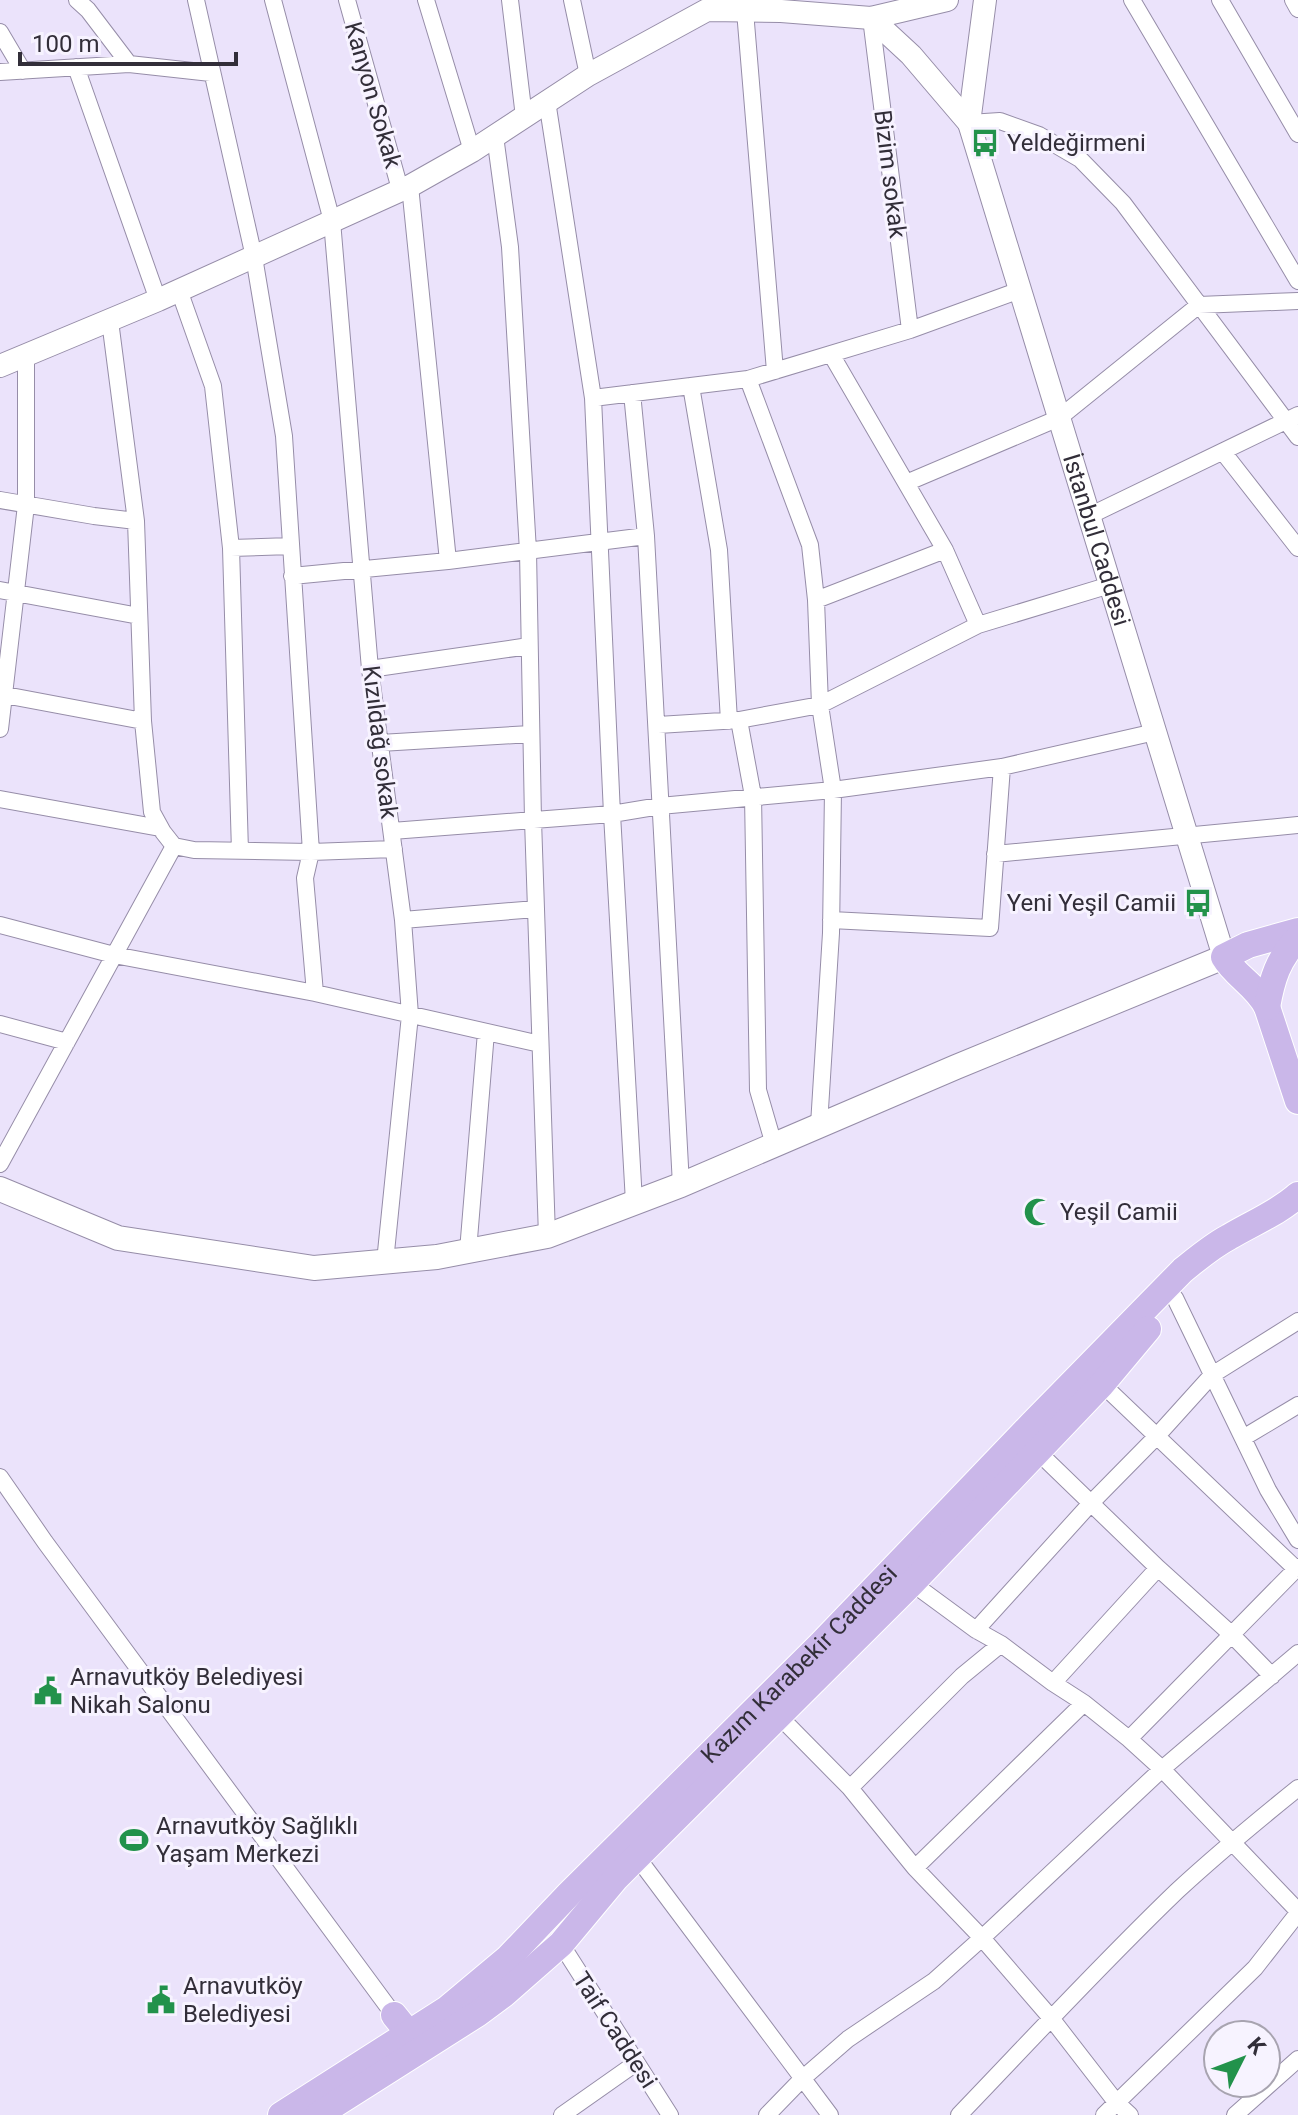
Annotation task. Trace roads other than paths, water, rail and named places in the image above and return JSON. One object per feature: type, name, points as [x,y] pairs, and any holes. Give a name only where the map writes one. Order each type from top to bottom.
[{"type":"main road","points":[[0,1189],[118,1238],[314,1268],[437,1257],[547,1236],[681,1185],[1248,945],[1298,931]]},
{"type":"main road","points":[[1267,1007],[1272,978],[1298,938]]},
{"type":"main road","points":[[1224,957],[1231,970],[1262,996],[1298,1101]]},
{"type":"main road","name":"Kazım Karabekir Caddesi","points":[[281,2115],[447,2009],[508,1958],[821,1644],[1183,1270],[1216,1245],[1285,1206],[1298,1195]]},
{"type":"main road","name":"Kazım Karabekir Caddesi","points":[[318,2115],[404,2036],[504,1994],[561,1944],[616,1878],[912,1583],[1102,1384],[1175,1298],[1232,1250],[1298,1212]]},
{"type":"street","points":[[77,0],[129,64]]},
{"type":"street","points":[[196,0],[254,257],[284,436],[311,852],[305,878],[315,993]]},
{"type":"street","name":"Kızıldağ sokak","points":[[273,0],[332,221],[370,669],[403,920],[410,1015],[385,1262]]},
{"type":"street","name":"Kanyon Sokak","points":[[347,0],[405,187],[448,561]]},
{"type":"street","points":[[426,0],[472,151]]},
{"type":"street","points":[[510,0],[524,117]]},
{"type":"street","points":[[572,0],[588,75]]},
{"type":"street","points":[[0,366],[158,300],[405,187],[472,151],[588,75],[704,5],[745,11],[788,6],[871,18],[947,0]]},
{"type":"street","points":[[969,123],[985,0]]},
{"type":"street","points":[[1132,0],[1298,281]]},
{"type":"street","points":[[1220,0],[1298,134]]},
{"type":"street","points":[[1293,0],[1298,9]]},
{"type":"street","points":[[745,11],[775,371]]},
{"type":"street","points":[[871,18],[911,55],[969,123]]},
{"type":"street","name":"Bizim sokak","points":[[871,18],[910,330]]},
{"type":"street","points":[[0,32],[23,71]]},
{"type":"street","points":[[0,72],[129,64],[211,73]]},
{"type":"street","points":[[76,67],[158,300]]},
{"type":"street","points":[[547,101],[593,398],[634,1202]]},
{"type":"street","points":[[969,123],[1000,121],[1039,135],[1080,159],[1123,203],[1199,305],[1292,418],[1298,437]]},
{"type":"street","name":"İstanbul Caddesi","points":[[969,123],[1224,957]]},
{"type":"street","points":[[495,136],[510,247],[528,551],[533,820],[547,1236]]},
{"type":"street","points":[[179,290],[213,386],[231,548],[240,851]]},
{"type":"street","points":[[593,398],[748,379],[910,330],[1020,290]]},
{"type":"street","points":[[906,483],[1059,418],[1199,305],[1298,301]]},
{"type":"street","points":[[110,321],[136,521],[143,721],[152,812],[160,828],[174,846],[194,850],[311,852],[394,849]]},
{"type":"street","points":[[831,354],[945,550],[978,625]]},
{"type":"street","points":[[0,729],[8,592],[26,505],[26,355]]},
{"type":"street","points":[[748,379],[810,545],[816,600],[820,705],[833,790],[831,920],[819,1125]]},
{"type":"street","points":[[691,386],[719,550],[734,721],[753,796],[758,1090],[774,1145]]},
{"type":"street","points":[[632,393],[646,536],[658,725],[681,1185]]},
{"type":"street","points":[[1089,516],[1292,418]]},
{"type":"street","points":[[1223,452],[1298,548]]},
{"type":"street","points":[[0,500],[136,521]]},
{"type":"street","points":[[292,576],[448,561],[646,536]]},
{"type":"street","points":[[231,548],[291,546]]},
{"type":"street","points":[[816,600],[945,550]]},
{"type":"street","points":[[658,725],[734,721],[820,705],[978,625],[1110,585]]},
{"type":"street","points":[[8,592],[139,616]]},
{"type":"street","points":[[370,669],[529,646]]},
{"type":"street","points":[[2,695],[143,721]]},
{"type":"street","points":[[392,831],[612,814],[660,806],[833,790],[1002,767],[1155,732]]},
{"type":"street","points":[[380,743],[531,734]]},
{"type":"street","points":[[831,920],[990,928],[1002,767]]},
{"type":"street","points":[[0,799],[160,828]]},
{"type":"street","points":[[995,854],[1298,825]]},
{"type":"street","points":[[0,1164],[174,846]]},
{"type":"street","points":[[403,920],[536,909]]},
{"type":"street","points":[[0,925],[114,955],[315,993],[540,1044]]},
{"type":"street","points":[[0,1024],[67,1042]]},
{"type":"street","points":[[468,1251],[486,1032]]},
{"type":"street","points":[[1175,1298],[1268,1490],[1298,1540]]},
{"type":"street","points":[[976,1630],[1212,1375],[1298,1321]]},
{"type":"street","points":[[1102,1384],[1297,1568],[1129,1739]]},
{"type":"street","points":[[1243,1438],[1298,1405]]},
{"type":"street","points":[[1037,1451],[1272,1676]]},
{"type":"street","points":[[0,1477],[404,2036]]},
{"type":"street","points":[[1053,1683],[1158,1568]]},
{"type":"street","points":[[912,1583],[1084,1703],[1129,1739],[1162,1769],[1298,1912],[1255,1968],[1110,2109]]},
{"type":"street","points":[[850,1788],[962,1676],[1001,1644]]},
{"type":"street","points":[[767,2115],[848,2039],[934,1981],[1162,1769],[1298,1653]]},
{"type":"street","points":[[915,1868],[1084,1703]]},
{"type":"street","points":[[778,1715],[850,1788],[915,1868],[982,1938],[1051,2018],[1110,2109],[1130,2115]]},
{"type":"street","points":[[959,2115],[1177,1892],[1232,1841],[1298,1788]]},
{"type":"street","points":[[637,1857],[830,2115]]},
{"type":"street","name":"Taif Caddesi","points":[[561,1944],[670,2115]]},
{"type":"street","points":[[1235,2115],[1298,2059]]},
{"type":"street","points":[[562,2115],[636,2063]]},
{"type":"place","name":"Yeldeğirmeni","points":[[985,143]]},
{"type":"place","name":"Yeni Yeşil Camii","points":[[1198,903]]},
{"type":"place","name":"Yeşil Camii","points":[[1038,1212]]},
{"type":"place","name":"Arnavutköy Belediyesi Nikah Salonu","points":[[48,1691]]},
{"type":"place","name":"Arnavutköy Sağlıklı Yaşam Merkezi","points":[[134,1840]]},
{"type":"place","name":"Arnavutköy Belediyesi","points":[[161,2000]]}]
